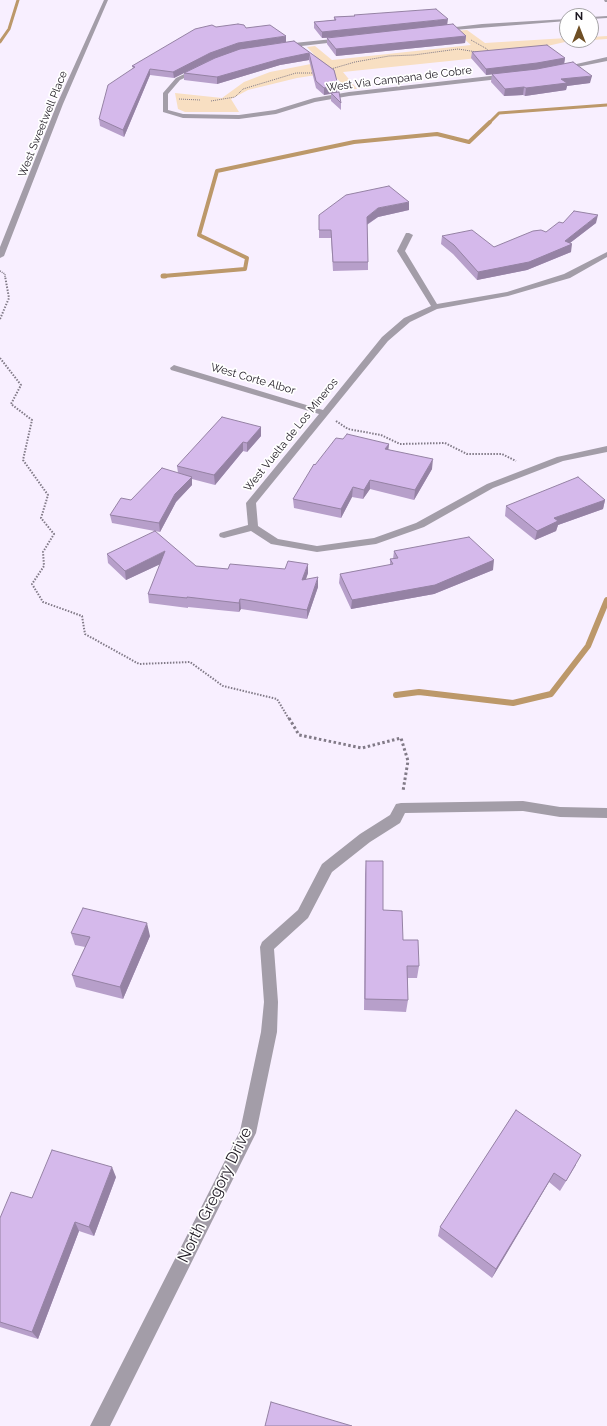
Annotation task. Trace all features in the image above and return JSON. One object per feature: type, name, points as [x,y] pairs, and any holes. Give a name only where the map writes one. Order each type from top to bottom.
[{"type":"street","name":"West Sweetwell Place","points":[[0,256],[60,104],[106,0]]},
{"type":"street","points":[[432,30],[559,21]]},
{"type":"street","points":[[276,48],[353,39]]},
{"type":"street","points":[[559,69],[607,60]]},
{"type":"street","points":[[170,114],[165,111],[165,94],[178,79],[206,66]]},
{"type":"street","name":"West Via Campana de Cobre","points":[[170,114],[183,116],[239,117],[276,112],[314,100],[349,94],[515,75]]},
{"type":"street","points":[[163,116],[170,114]]},
{"type":"street","points":[[409,235],[401,251],[435,307]]},
{"type":"street","name":"West Vuelta de Los Mineros","points":[[253,527],[251,503],[386,339],[407,320],[435,307],[508,294],[567,276],[607,254]]},
{"type":"street","name":"West Corte Albor","points":[[174,368],[324,413]]},
{"type":"street","points":[[224,534],[253,527],[275,542],[317,549],[376,541],[420,525],[490,486],[560,459],[607,449]]},
{"type":"street","points":[[401,808],[523,806],[560,812],[607,813]]},
{"type":"street","name":"North Gregory Drive","points":[[100,1426],[248,1133],[269,1032],[271,1002],[267,948],[302,914],[327,868],[365,838],[395,819],[401,808]]},
{"type":"path","points":[[455,28],[474,43],[487,49],[490,52],[491,57],[515,75]]},
{"type":"path","points":[[325,71],[355,62],[389,56],[414,55],[458,49],[494,52]]},
{"type":"path","points":[[207,101],[223,100],[234,97],[243,88],[296,73],[320,72]]},
{"type":"path","points":[[165,98],[200,100]]},
{"type":"path","points":[[0,270],[5,274],[9,298],[0,319]]},
{"type":"path","points":[[0,358],[21,385],[11,404],[32,420],[23,460],[48,495],[41,518],[54,534],[43,552],[44,566],[32,584],[43,602],[82,616],[85,634],[139,664],[190,662],[223,686],[277,699],[299,736],[362,748],[401,738],[408,761],[401,808]]},
{"type":"path","points":[[324,413],[348,429],[381,435],[400,444],[445,443],[467,454],[502,454],[512,458],[529,471]]},
{"type":"shaded area","points":[[467,30],[485,43],[559,38],[559,43],[507,55],[343,72],[357,89],[349,89],[330,73],[297,78],[248,90],[231,99],[239,112],[185,112],[178,109],[175,93],[222,98],[244,82],[270,72],[321,62],[307,47],[315,46],[332,60],[471,45],[455,31]]},
{"type":"shaded area","points":[[599,36],[607,36],[607,39],[599,40]]},
{"type":"building","points":[[436,9],[448,19],[322,32],[314,22],[336,20],[334,17]]},
{"type":"building","points":[[238,24],[244,25],[246,28],[270,25],[286,36],[238,43],[210,53],[173,72],[150,69],[123,130],[99,119],[108,85],[135,67],[132,66],[195,29],[212,25],[216,27]]},
{"type":"building","points":[[453,24],[466,36],[336,49],[327,38]]},
{"type":"building","points":[[294,41],[334,70],[338,85],[324,88],[316,81],[309,53],[280,59],[217,77],[184,73],[215,58],[240,49]]},
{"type":"building","points":[[547,45],[565,58],[486,69],[472,52]]},
{"type":"building","points":[[573,62],[592,76],[561,79],[567,83],[505,89],[492,74],[537,69]]},
{"type":"building","points":[[339,92],[341,103],[331,93]]},
{"type":"building","points":[[389,186],[409,202],[378,208],[367,217],[368,262],[333,262],[331,230],[319,230],[319,215],[346,195]]},
{"type":"building","points":[[574,211],[598,215],[565,241],[572,244],[529,262],[478,272],[454,245],[442,236],[472,230],[494,247],[533,231],[541,230],[546,232],[559,222],[563,223]]},
{"type":"building","points":[[222,417],[261,427],[247,443],[243,442],[214,475],[177,466]]},
{"type":"building","points":[[347,434],[389,444],[385,449],[433,459],[415,490],[370,480],[364,490],[353,487],[341,509],[293,499],[314,464],[315,465],[336,438],[343,439]]},
{"type":"building","points":[[162,468],[192,477],[175,494],[159,523],[110,515],[121,498],[131,500]]},
{"type":"building","points":[[578,477],[605,500],[554,518],[558,521],[537,531],[506,506]]},
{"type":"building","points":[[155,531],[196,566],[228,569],[230,564],[285,569],[288,561],[308,564],[302,580],[318,577],[307,610],[240,599],[239,603],[148,594],[165,551],[125,571],[107,554]]},
{"type":"building","points":[[469,537],[494,560],[435,585],[352,600],[340,574],[393,564],[390,559],[398,558],[394,551]]},
{"type":"building","points":[[366,861],[383,861],[383,910],[402,911],[403,940],[418,940],[419,966],[407,966],[408,1000],[365,999]]},
{"type":"building","points":[[83,908],[147,923],[120,987],[72,975],[90,937],[71,933]]},
{"type":"building","points":[[516,1110],[581,1155],[566,1181],[554,1173],[496,1269],[440,1227]]},
{"type":"building","points":[[52,1150],[112,1167],[89,1227],[75,1222],[32,1332],[0,1322],[0,1218],[11,1192],[32,1198]]},
{"type":"building","points":[[271,1402],[352,1426],[265,1426]]},
{"type":"waterway","points":[[0,42],[9,29],[18,0]]},
{"type":"waterway","points":[[490,122],[499,113],[607,105]]},
{"type":"waterway","points":[[165,276],[163,276],[245,269],[247,258],[199,235],[217,171],[354,142],[437,134],[469,142],[490,122]]},
{"type":"waterway","points":[[396,695],[419,692],[513,703],[551,694],[588,646],[607,600]]}]
